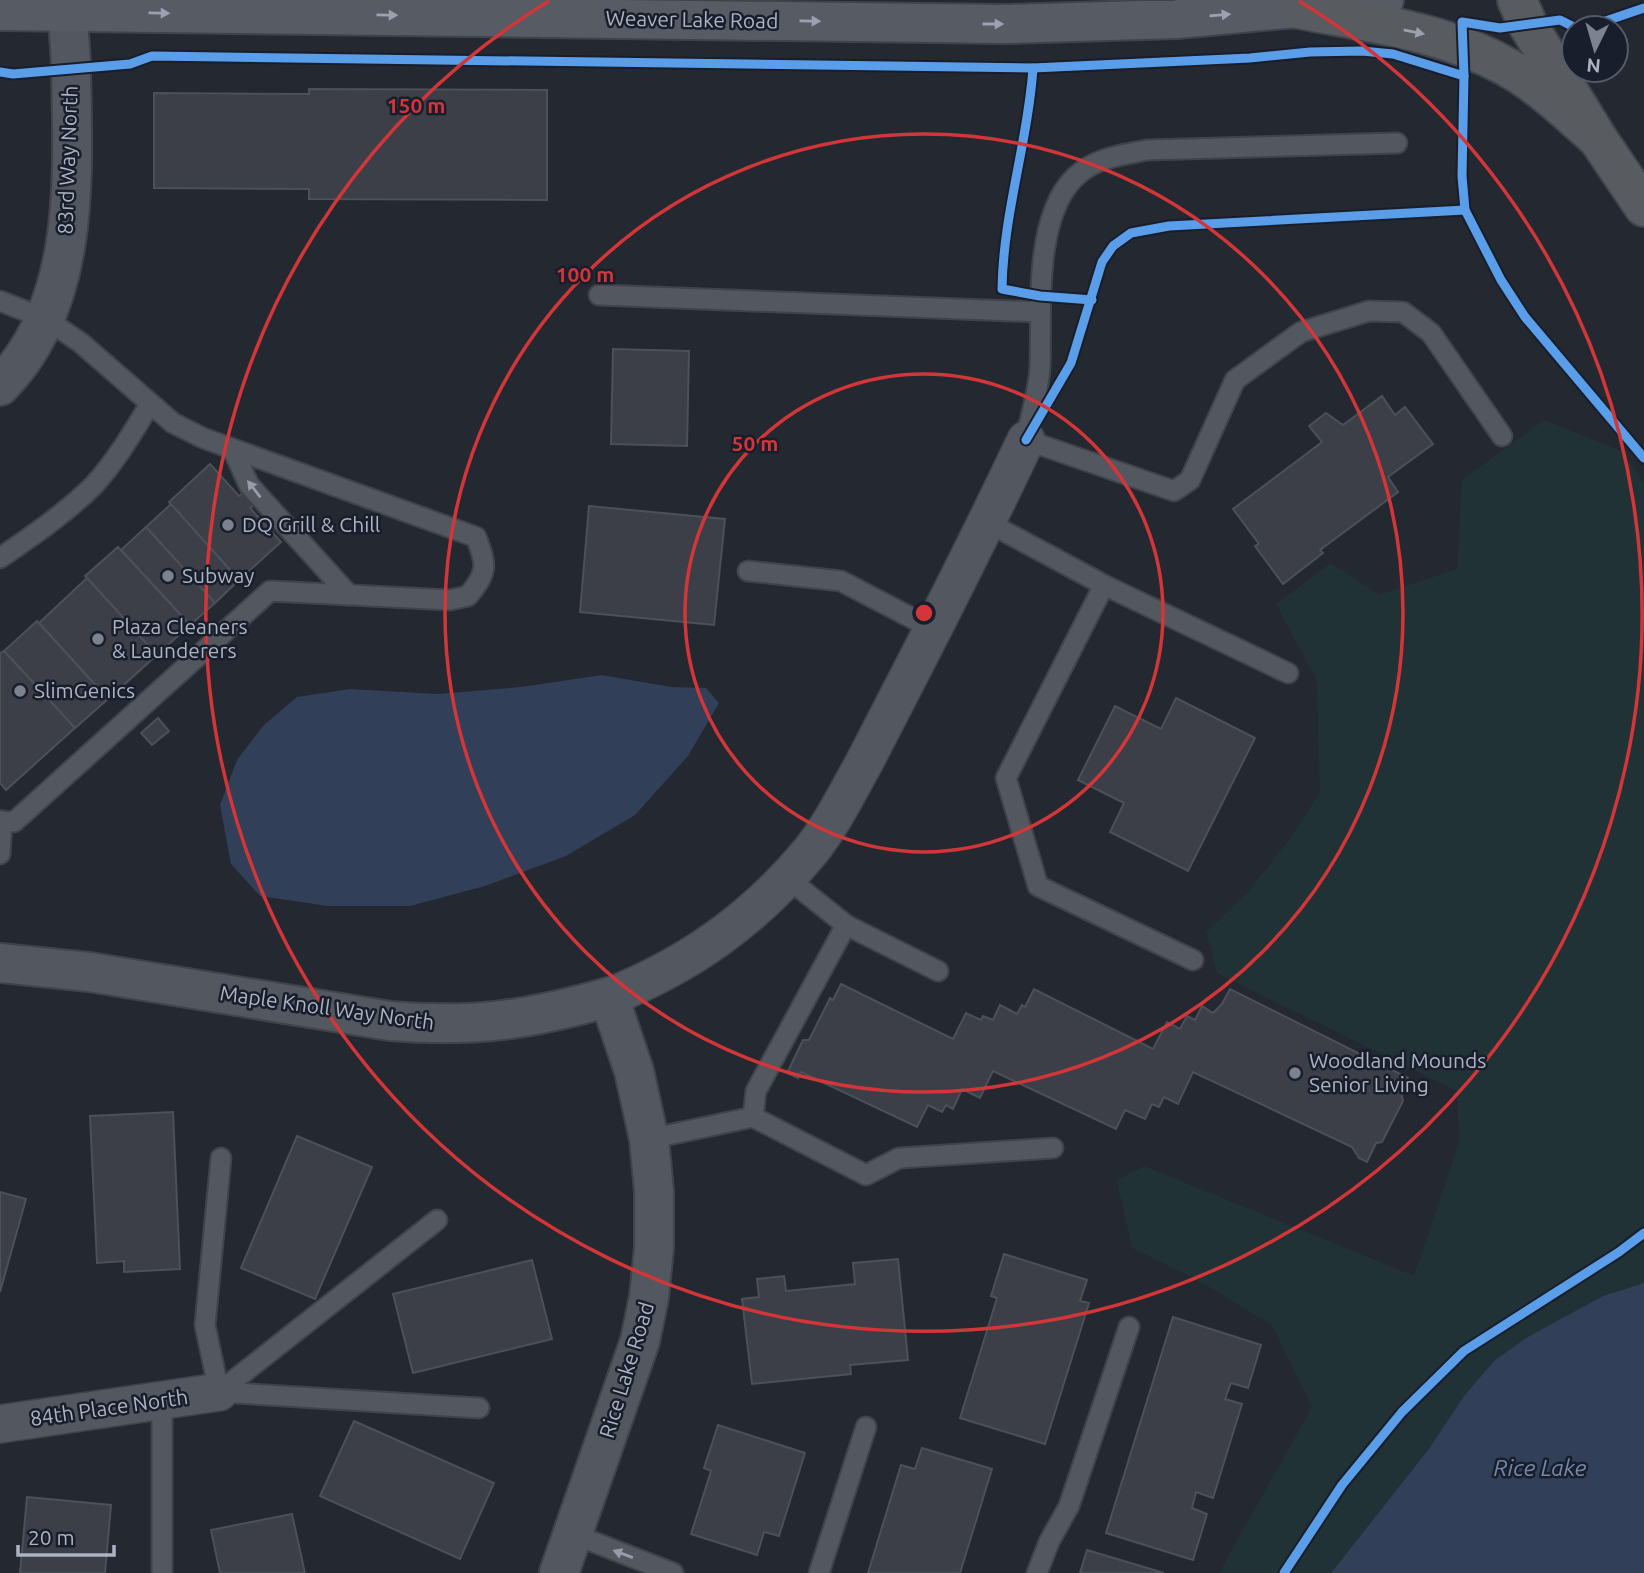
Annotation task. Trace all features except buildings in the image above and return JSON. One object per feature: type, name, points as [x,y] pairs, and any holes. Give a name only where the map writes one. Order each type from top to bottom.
[{"type":"highway","points":[[1517,0],[1528,25],[1598,139],[1644,207]]},
{"type":"highway","points":[[1299,9],[1432,36],[1483,55],[1539,88],[1598,139]]},
{"type":"main road","name":"Weaver Lake Road","points":[[0,11],[67,6],[1005,24],[1177,19],[1384,0]]},
{"type":"street","name":"83rd Way North","points":[[0,386],[14,372],[46,319],[63,264],[71,206],[71,68],[67,6]]},
{"type":"street","name":"Maple Knoll Way North","points":[[0,963],[89,972],[390,1021],[435,1025],[516,1020],[560,1011],[609,997],[652,980],[720,938],[750,912],[809,852],[843,803],[987,523],[1026,440]]},
{"type":"street","name":"Rice Lake Road","points":[[567,1562],[640,1341],[649,1297],[654,1248],[654,1191],[649,1139],[634,1072],[609,997]]},
{"type":"street","name":"84th Place North","points":[[0,1424],[219,1392]]},
{"type":"lane","points":[[1397,144],[1147,150],[1107,158],[1080,173],[1060,197],[1046,237],[1039,312],[1040,370],[1026,440],[1174,491],[1190,480],[1235,380],[1300,332],[1369,311],[1403,312],[1431,333],[1502,436]]},
{"type":"lane","points":[[599,295],[1039,312]]},
{"type":"lane","points":[[0,301],[46,319],[88,350],[173,424],[233,450],[476,537],[484,556],[485,571],[468,596],[450,600],[270,591],[13,822],[1,821],[0,854]]},
{"type":"lane","points":[[0,558],[52,522],[94,484],[128,440],[150,404]]},
{"type":"lane","points":[[233,450],[249,485],[349,595]]},
{"type":"lane","points":[[987,523],[1104,584],[1288,673]]},
{"type":"lane","points":[[748,571],[841,581],[933,629]]},
{"type":"lane","points":[[1104,584],[1006,778],[1038,886],[1193,960]]},
{"type":"lane","points":[[786,877],[846,925],[937,971]]},
{"type":"lane","points":[[753,1117],[756,1091],[846,925]]},
{"type":"lane","points":[[649,1139],[753,1117],[866,1175],[899,1158],[1053,1148]]},
{"type":"lane","points":[[219,1392],[205,1325],[221,1158]]},
{"type":"lane","points":[[219,1392],[437,1220]]},
{"type":"lane","points":[[1037,1573],[1049,1542],[1069,1506],[1129,1327]]},
{"type":"lane","points":[[219,1392],[479,1408]]},
{"type":"lane","points":[[162,1400],[162,1573]]},
{"type":"lane","points":[[819,1573],[866,1427]]},
{"type":"lane","points":[[567,1562],[673,1573]]},
{"type":"shaded area","points":[[1544,420],[1621,451],[1644,483],[1644,1283],[1603,1296],[1526,1338],[1494,1361],[1464,1396],[1428,1450],[1331,1573],[1219,1573],[1312,1407],[1272,1325],[1196,1279],[1132,1248],[1117,1180],[1144,1166],[1414,1276],[1459,1143],[1457,1091],[1217,973],[1206,932],[1249,891],[1289,840],[1320,792],[1317,681],[1276,604],[1331,563],[1379,595],[1457,569],[1462,480]]},
{"type":"water","points":[[602,675],[671,687],[706,688],[719,703],[688,756],[635,815],[566,856],[485,886],[410,906],[328,906],[260,896],[231,864],[220,805],[237,760],[264,725],[297,697],[350,689],[438,694],[521,687]]},
{"type":"water","name":"Rice Lake","points":[[1644,1283],[1644,1573],[1331,1573],[1428,1450],[1464,1396],[1494,1361],[1526,1338],[1603,1296]]},
{"type":"cycle path","points":[[1644,8],[1591,26],[1574,27],[1560,20],[1500,28],[1462,22],[1462,176],[1465,210],[1501,280],[1525,317],[1644,458]]},
{"type":"cycle path","points":[[0,72],[13,74],[130,64],[152,56],[1033,68],[1362,51],[1393,54],[1464,76]]},
{"type":"cycle path","points":[[1033,68],[1003,261],[1002,289],[1040,296],[1092,300]]},
{"type":"cycle path","points":[[1026,440],[1071,363],[1102,262],[1113,246],[1131,233],[1169,226],[1465,210]]},
{"type":"cycle path","points":[[1284,1573],[1342,1485],[1402,1412],[1464,1351],[1619,1252],[1644,1233]]},
{"type":"place","name":"DQ Grill & Chill","points":[[228,525]]},
{"type":"place","name":"Subway","points":[[168,576]]},
{"type":"place","name":"Plaza Cleaners & Launderers","points":[[98,639]]},
{"type":"place","name":"SlimGenics","points":[[20,691]]},
{"type":"place","name":"Woodland Mounds Senior Living","points":[[1295,1073]]}]
